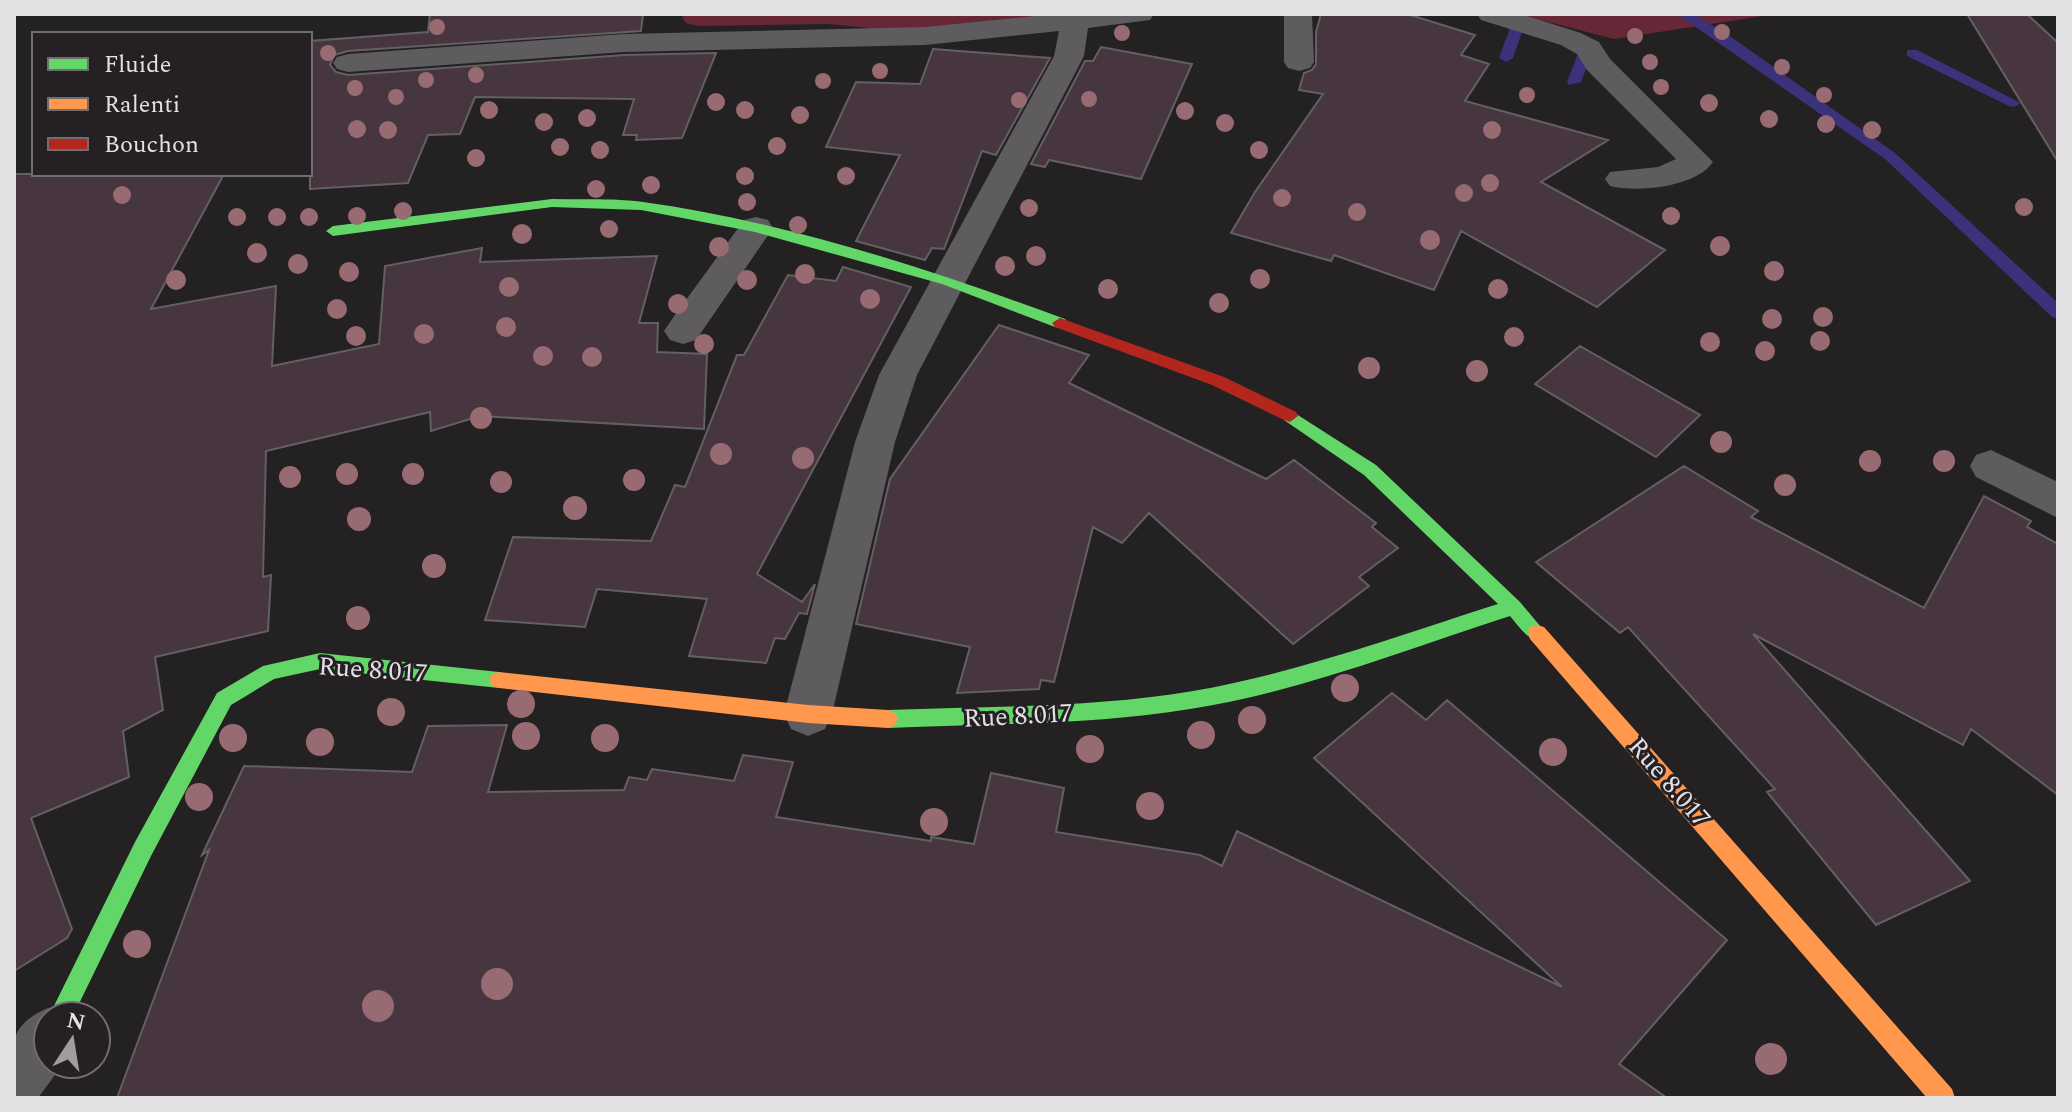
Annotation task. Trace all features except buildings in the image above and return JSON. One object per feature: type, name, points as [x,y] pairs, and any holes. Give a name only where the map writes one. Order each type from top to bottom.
[{"type":"street","points":[[348,63],[624,43],[925,36],[1140,14]]},
{"type":"street","points":[[1491,14],[1571,39],[1589,48],[1598,64],[1697,162],[1664,177],[1622,179]]},
{"type":"street","points":[[808,714],[875,442],[898,375],[1069,56],[1075,22]]},
{"type":"street","points":[[333,231],[552,203],[641,206],[756,228],[947,281],[1218,381],[1295,418],[1370,470],[1513,607]]},
{"type":"street","points":[[683,331],[756,228]]},
{"type":"street","points":[[1991,466],[2058,501]]},
{"type":"street","name":"Rue 8.017","points":[[69,1000],[143,849],[224,699],[270,672],[320,661],[808,714],[905,720],[1108,711],[1192,700],[1279,682],[1513,607],[1614,718],[1943,1098]]},
{"type":"street","points":[[14,1081],[32,1058]]},
{"type":"shaded area","points":[[686,14],[1063,14],[924,33],[828,24],[698,26],[686,23],[682,17]]},
{"type":"shaded area","points":[[1517,14],[1776,14],[1614,39]]},
{"type":"waterway","points":[[1684,14],[1722,37],[1890,156],[2058,313]]},
{"type":"waterway","points":[[1506,58],[1519,20]]},
{"type":"waterway","points":[[1574,82],[1588,46]]},
{"type":"waterway","points":[[1912,53],[2014,103]]},
{"type":"traffic: fast","points":[[333,231],[552,203],[641,206],[756,228],[947,281],[1060,323]]},
{"type":"traffic: fast","points":[[1290,416],[1370,470],[1513,607]]},
{"type":"traffic: fast","points":[[888,719],[1108,711],[1192,700],[1279,682],[1513,607],[1537,633]]},
{"type":"traffic: fast","points":[[69,1000],[143,849],[224,699],[270,672],[320,661],[499,680]]},
{"type":"traffic: slow","points":[[1537,633],[1943,1098]]},
{"type":"traffic: slow","points":[[499,680],[808,714],[888,719]]},
{"type":"traffic: jam","points":[[1060,323],[1218,381],[1290,416]]}]
